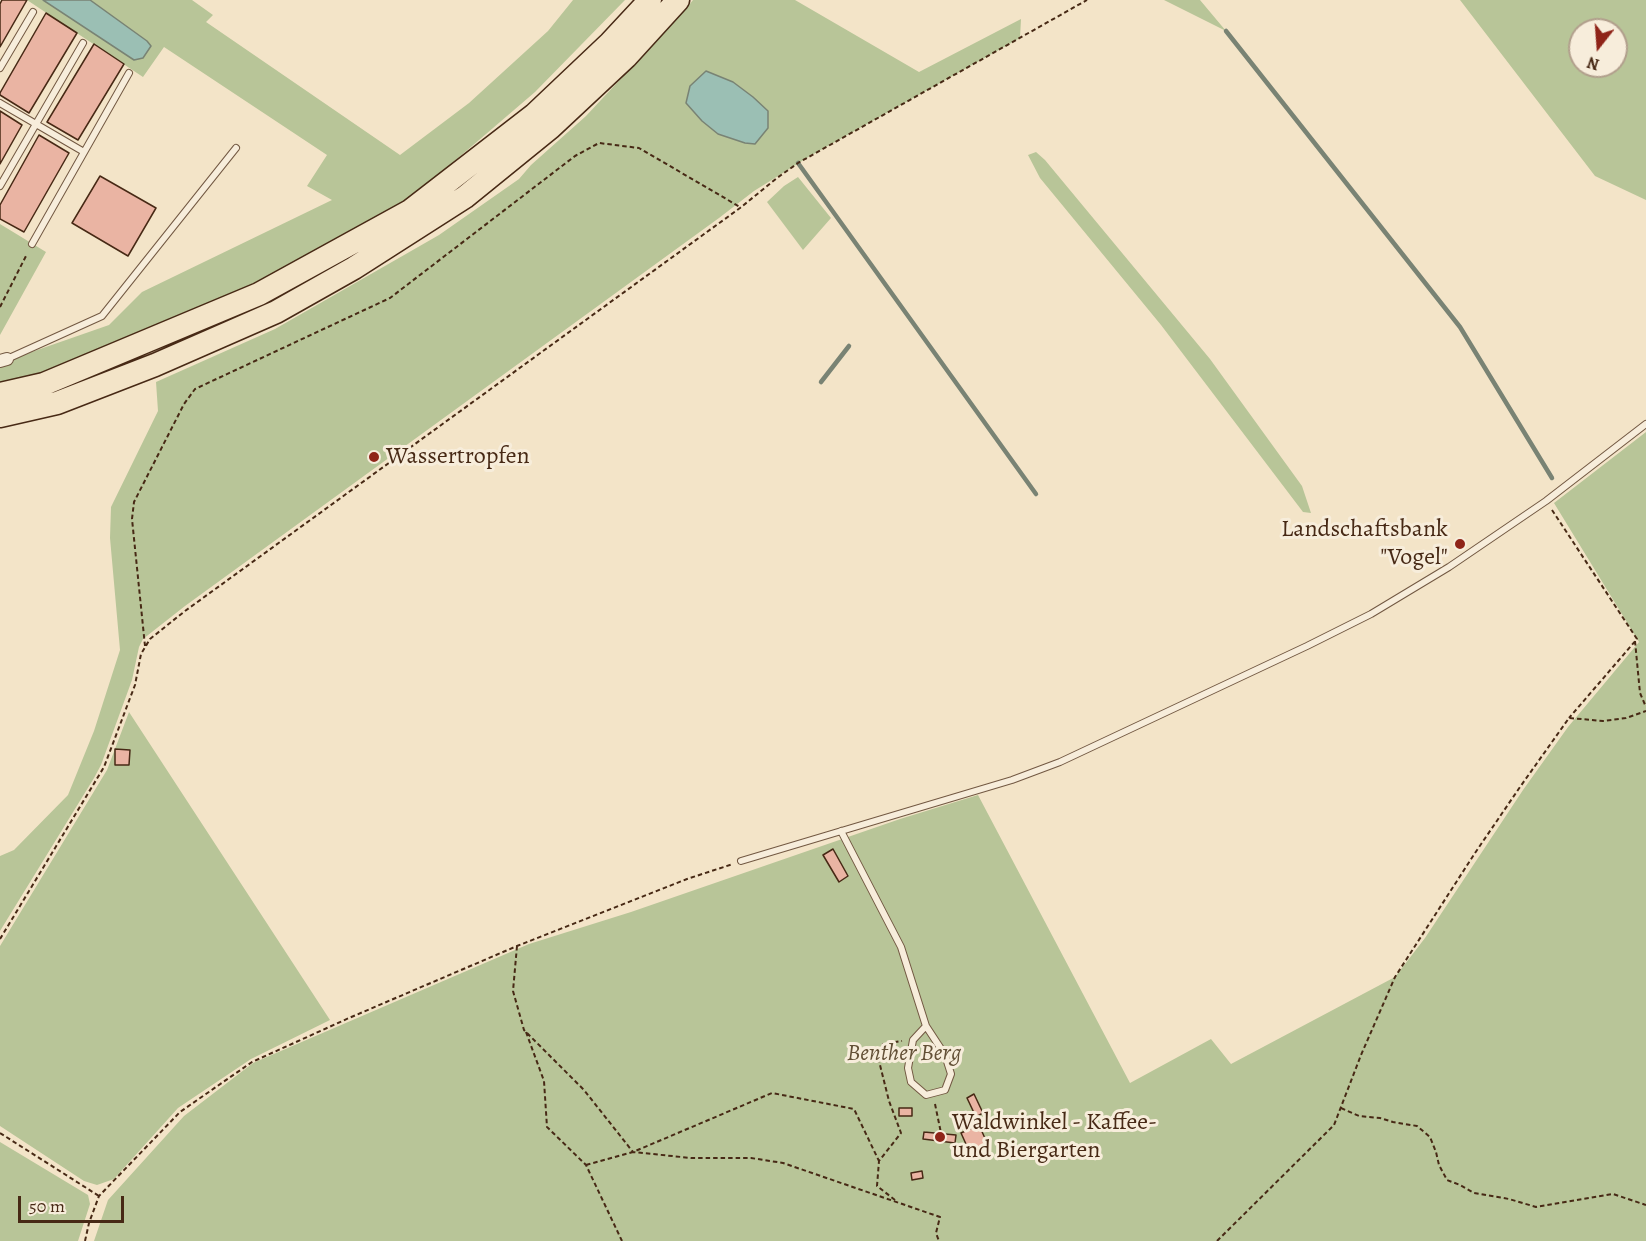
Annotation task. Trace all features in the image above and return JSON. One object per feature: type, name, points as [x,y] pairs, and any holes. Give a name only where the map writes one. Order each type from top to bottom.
[{"type":"highway","points":[[0,394],[44,384],[260,294],[410,211],[534,115],[610,43],[650,0]]},
{"type":"highway","points":[[0,416],[57,403],[155,365],[276,312],[354,268],[465,197],[550,128],[626,57],[678,0]]},
{"type":"lane","points":[[0,69],[33,12]]},
{"type":"lane","points":[[0,186],[83,43]]},
{"type":"lane","points":[[32,244],[129,73]]},
{"type":"lane","points":[[0,103],[84,152]]},
{"type":"lane","points":[[3,360],[102,316],[236,148]]},
{"type":"lane","points":[[741,861],[1012,780],[1070,758],[1307,646],[1371,614],[1449,567],[1546,501],[1646,424]]},
{"type":"lane","points":[[841,831],[901,947],[926,1026],[945,1055],[951,1074],[945,1089],[926,1095],[911,1082],[908,1068],[913,1040],[926,1026]]},
{"type":"path","points":[[0,939],[104,767],[135,685],[141,654],[150,639],[185,611],[740,208],[804,159],[1087,0]]},
{"type":"path","points":[[145,646],[132,519],[134,501],[184,404],[195,389],[390,298],[575,156],[599,143],[639,148],[740,208]]},
{"type":"path","points":[[0,307],[32,244]]},
{"type":"path","points":[[1546,501],[1636,640],[1640,693],[1646,709],[1626,718],[1603,721],[1569,718]]},
{"type":"path","points":[[1217,1241],[1334,1125],[1361,1054],[1395,977],[1475,853],[1569,718],[1636,640]]},
{"type":"path","points":[[85,1241],[99,1196],[180,1112],[252,1062],[518,946],[687,879],[741,861]]},
{"type":"path","points":[[518,946],[513,992],[544,1081],[547,1126],[586,1165],[622,1241]]},
{"type":"path","points":[[525,1030],[584,1090],[633,1152],[691,1158],[751,1158],[783,1163],[940,1217],[936,1233],[939,1241]]},
{"type":"path","points":[[879,1161],[901,1133],[889,1101],[879,1061],[883,1044],[913,1040]]},
{"type":"path","points":[[586,1165],[633,1152],[772,1093],[854,1109],[879,1161],[877,1186],[897,1201]]},
{"type":"path","points":[[933,1093],[941,1133]]},
{"type":"path","points":[[1341,1108],[1359,1116],[1417,1126],[1430,1137],[1439,1166],[1447,1180],[1474,1193],[1509,1199],[1536,1207],[1613,1194],[1646,1206]]},
{"type":"path","points":[[0,1133],[99,1196]]},
{"type":"green space","points":[[27,0],[192,0],[213,15],[206,22],[400,155],[469,103],[548,31],[573,0],[625,0],[535,92],[437,176],[410,211],[259,294],[0,394],[0,363],[109,325],[142,292],[332,200],[307,186],[327,155],[164,47],[143,77]]},
{"type":"green space","points":[[693,0],[795,0],[919,72],[1021,19],[1020,38],[810,156],[754,191],[143,639],[132,680],[101,765],[0,931],[0,856],[14,850],[68,795],[94,731],[120,650],[110,538],[111,507],[158,411],[156,382],[275,329],[439,235],[519,179],[531,165],[586,116]]},
{"type":"green space","points":[[1164,0],[1200,0],[1226,31]]},
{"type":"green space","points":[[1460,0],[1646,0],[1646,200],[1595,176]]},
{"type":"green space","points":[[1036,152],[1210,359],[1302,486],[1311,513],[1303,512],[1161,325],[1040,178],[1028,155]]},
{"type":"green space","points":[[798,177],[831,218],[803,250],[767,202]]},
{"type":"green space","points":[[0,224],[46,252],[0,335]]},
{"type":"green space","name":"Benther Berg","points":[[1646,432],[1646,1241],[94,1241],[108,1200],[184,1116],[253,1063],[529,944],[978,795],[1130,1083],[1211,1039],[1231,1064],[1395,977],[1425,938],[1523,790],[1568,727],[1639,642],[1554,503]]},
{"type":"green space","points":[[129,712],[330,1020],[251,1059],[178,1108],[114,1179],[97,1185],[84,1181],[0,1126],[0,946],[107,770]]},
{"type":"green space","points":[[0,1142],[88,1195],[90,1204],[78,1241],[0,1241]]},
{"type":"water","points":[[43,0],[90,0],[151,46],[143,58],[134,60]]},
{"type":"water","points":[[706,71],[733,82],[768,111],[768,128],[755,144],[718,134],[686,103],[690,86]]},
{"type":"building","points":[[2,0],[27,0],[0,47],[0,4]]},
{"type":"building","points":[[46,13],[77,33],[29,113],[0,93]]},
{"type":"building","points":[[94,44],[124,64],[78,140],[47,122]]},
{"type":"building","points":[[0,111],[22,125],[0,164]]},
{"type":"building","points":[[39,135],[69,153],[24,232],[0,219],[0,205]]},
{"type":"building","points":[[100,176],[156,208],[128,256],[72,223]]},
{"type":"building","points":[[115,749],[130,750],[129,765],[115,765]]},
{"type":"building","points":[[833,849],[848,876],[839,882],[823,855]]},
{"type":"building","points":[[974,1094],[983,1113],[976,1117],[967,1098]]},
{"type":"building","points":[[899,1108],[912,1108],[912,1116],[899,1116]]},
{"type":"building","points":[[979,1125],[988,1145],[970,1153],[961,1133]]},
{"type":"building","name":"Waldwinkel - Kaffee- und Biergarten","points":[[924,1132],[956,1135],[955,1143],[923,1139]]},
{"type":"building","points":[[922,1171],[923,1178],[912,1180],[911,1173]]},
{"type":"waterway","points":[[1226,31],[1460,327],[1552,478]]},
{"type":"waterway","points":[[798,163],[1036,494]]},
{"type":"waterway","points":[[821,382],[849,346]]},
{"type":"place","name":"Wassertropfen","points":[[374,457]]},
{"type":"place","name":"Landschaftsbank \"Vogel\"","points":[[1460,544]]},
{"type":"place","name":"Waldwinkel - Kaffee- und Biergarten","points":[[940,1137]]}]
